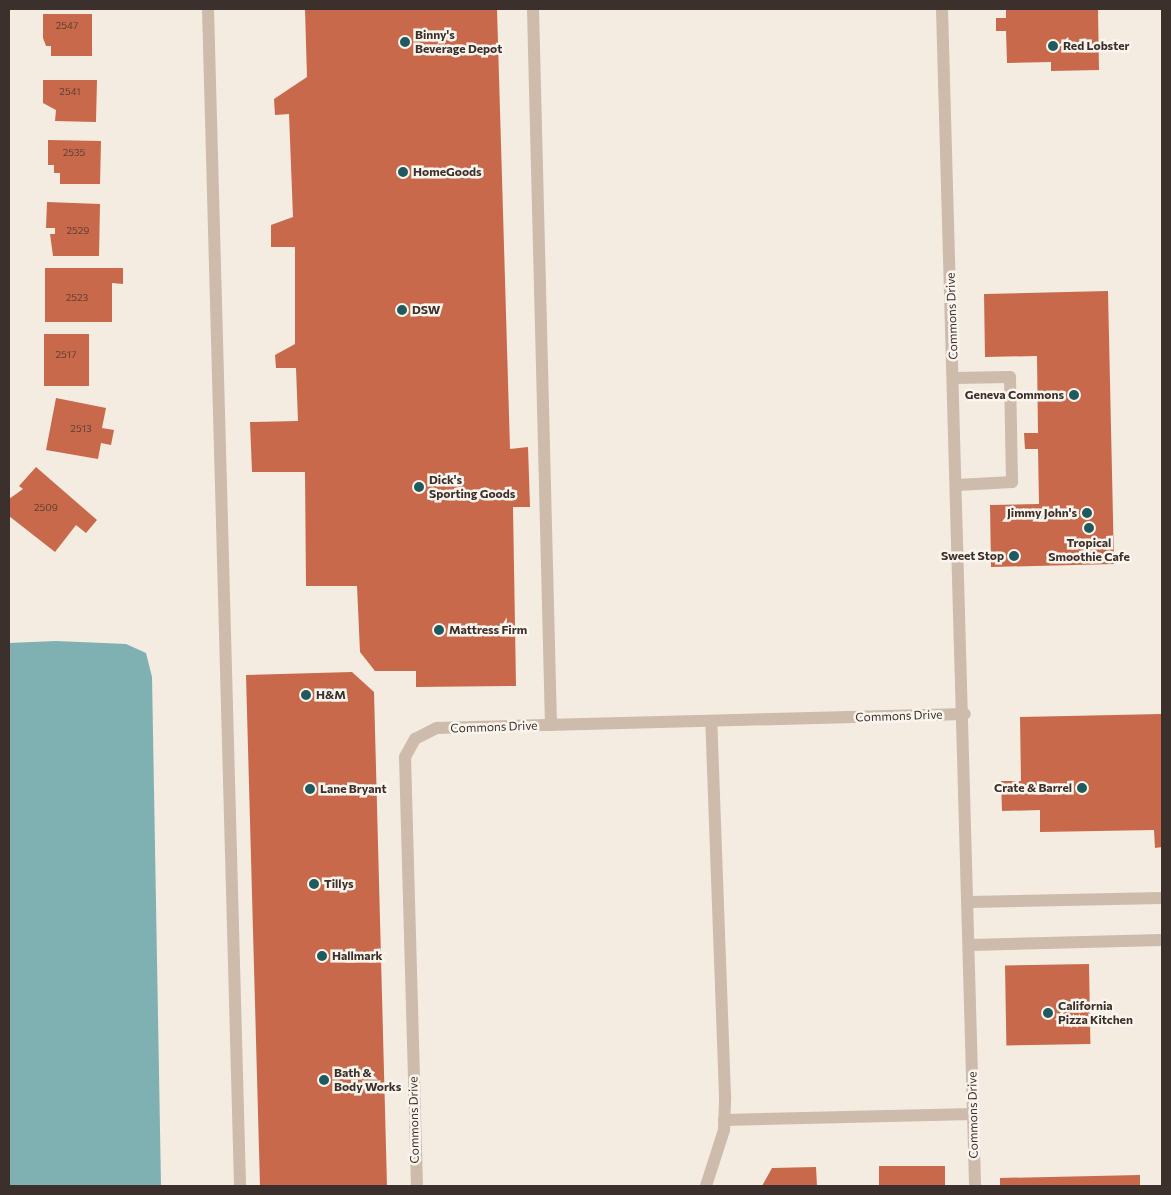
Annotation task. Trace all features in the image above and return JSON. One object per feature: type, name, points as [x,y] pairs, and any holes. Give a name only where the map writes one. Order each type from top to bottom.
[{"type":"lane","points":[[208,9],[240,1186]]},
{"type":"lane","points":[[533,9],[551,725]]},
{"type":"lane","name":"Commons Drive","points":[[942,9],[965,714],[975,1186]]},
{"type":"lane","points":[[954,378],[1010,377],[1012,482],[957,485]]},
{"type":"lane","name":"Commons Drive","points":[[417,1186],[406,757],[415,739],[438,728],[965,714]]},
{"type":"lane","points":[[706,1186],[724,1120],[711,721]]},
{"type":"lane","points":[[969,902],[1162,898]]},
{"type":"lane","points":[[970,945],[1162,940]]},
{"type":"lane","points":[[724,1120],[973,1114]]},
{"type":"water","points":[[56,641],[126,644],[146,653],[152,677],[161,1186],[9,1186],[9,643]]},
{"type":"building","points":[[305,9],[497,9],[510,449],[528,447],[530,507],[513,507],[516,686],[416,687],[416,671],[375,671],[360,652],[357,586],[306,586],[305,472],[252,472],[250,422],[298,421],[296,368],[276,368],[275,355],[295,344],[295,247],[271,247],[271,225],[293,217],[289,114],[275,115],[274,99],[307,77]]},
{"type":"building","name":"Red Lobster","points":[[1098,9],[1099,70],[1051,71],[1051,62],[1007,63],[1006,31],[996,31],[996,18],[1006,18],[1006,10]]},
{"type":"building","points":[[43,14],[92,14],[92,56],[51,56],[51,46],[46,46],[43,38]]},
{"type":"building","points":[[43,80],[97,80],[96,122],[55,121],[56,110],[43,103]]},
{"type":"building","points":[[48,140],[101,141],[100,184],[60,184],[60,173],[54,173],[54,165],[48,165]]},
{"type":"building","points":[[47,202],[100,204],[99,256],[53,256],[50,234],[55,234],[55,228],[46,228]]},
{"type":"building","points":[[45,268],[123,268],[123,284],[112,283],[112,322],[45,322]]},
{"type":"building","name":"Geneva Commons","points":[[1108,291],[1114,564],[991,567],[990,505],[1039,504],[1038,449],[1025,449],[1024,433],[1038,433],[1037,356],[985,357],[984,294]]},
{"type":"building","points":[[44,334],[89,334],[89,386],[44,386]]},
{"type":"building","points":[[56,398],[106,408],[102,428],[114,430],[111,445],[101,443],[98,459],[46,450]]},
{"type":"building","points":[[36,467],[97,520],[86,533],[76,525],[55,552],[9,516],[9,499],[23,489],[19,486]]},
{"type":"building","points":[[352,672],[374,692],[387,1186],[260,1186],[246,675]]},
{"type":"building","name":"Crate & Barrel","points":[[1162,714],[1162,847],[1155,848],[1154,830],[1040,832],[1040,810],[1002,811],[1001,781],[1021,781],[1020,717]]},
{"type":"building","name":"California Pizza Kitchen","points":[[1089,964],[1090,1044],[1006,1045],[1005,965]]},
{"type":"building","points":[[879,1166],[945,1166],[945,1186],[879,1186]]},
{"type":"building","points":[[816,1167],[817,1186],[762,1186],[772,1168]]},
{"type":"building","points":[[1140,1175],[1140,1186],[1000,1186],[1000,1178]]},
{"type":"place","name":"Binny's Beverage Depot","points":[[405,42]]},
{"type":"place","name":"Red Lobster","points":[[1053,46]]},
{"type":"place","name":"HomeGoods","points":[[403,172]]},
{"type":"place","name":"DSW","points":[[402,310]]},
{"type":"place","name":"Geneva Commons","points":[[1074,395]]},
{"type":"place","name":"Dick's Sporting Goods","points":[[419,487]]},
{"type":"place","name":"Jimmy John's","points":[[1087,513]]},
{"type":"place","name":"Tropical Smoothie Cafe","points":[[1089,528]]},
{"type":"place","name":"Sweet Stop","points":[[1014,556]]},
{"type":"place","name":"Mattress Firm","points":[[439,630]]},
{"type":"place","name":"H&M","points":[[306,695]]},
{"type":"place","name":"Crate & Barrel","points":[[1082,788]]},
{"type":"place","name":"Lane Bryant","points":[[310,789]]},
{"type":"place","name":"Tillys","points":[[314,884]]},
{"type":"place","name":"Hallmark","points":[[322,956]]},
{"type":"place","name":"California Pizza Kitchen","points":[[1048,1013]]},
{"type":"place","name":"Bath & Body Works","points":[[324,1080]]}]
